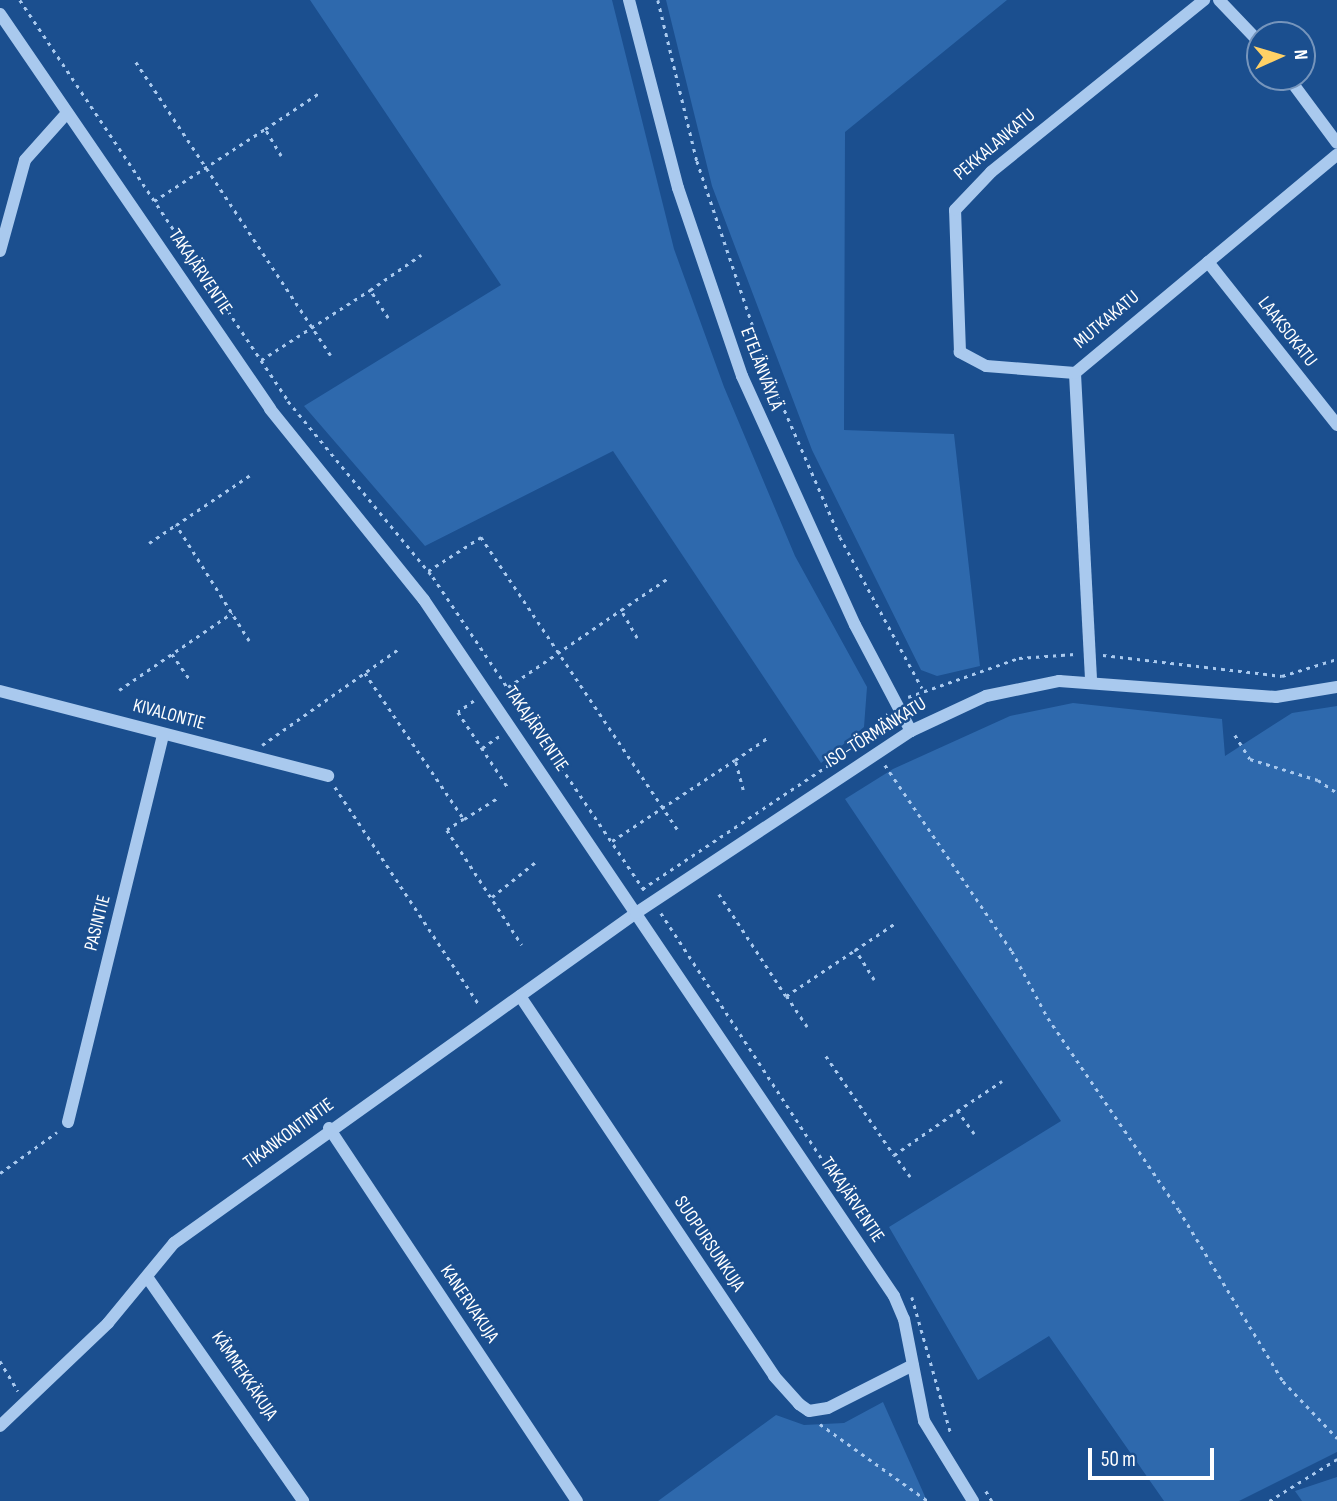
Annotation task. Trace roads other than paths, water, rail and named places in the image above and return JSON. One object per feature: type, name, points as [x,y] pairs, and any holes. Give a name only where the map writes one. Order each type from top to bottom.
[{"type":"street","name":"ETELÄNVÄYLÄ","points":[[629,0],[678,188],[742,376],[855,625],[911,731]]},
{"type":"street","name":"PEKKALANKATU","points":[[1075,373],[978,365],[960,352],[955,210],[991,172],[1204,0]]},
{"type":"street","points":[[1219,0],[1246,28]]},
{"type":"street","name":"TAKAJÄRVENTIE","points":[[0,14],[270,409],[424,600],[894,1296],[931,1436],[973,1501]]},
{"type":"street","points":[[1299,91],[1337,142]]},
{"type":"street","points":[[0,251],[25,160],[67,113]]},
{"type":"street","name":"MUTKAKATU","points":[[1091,679],[1075,373],[1337,155]]},
{"type":"street","name":"LAAKSOKATU","points":[[1208,262],[1337,425]]},
{"type":"street","name":"ISO-TÖRMÄNKATU","points":[[636,913],[911,731],[998,693],[1091,679],[1276,698],[1337,687]]},
{"type":"street","name":"KIVALONTIE","points":[[0,691],[328,776]]},
{"type":"street","name":"PASINTIE","points":[[68,1122],[163,734]]},
{"type":"street","name":"TIKANKONTINTIE","points":[[0,1426],[147,1277],[174,1243],[329,1128],[636,913]]},
{"type":"street","name":"SUOPURSUNKUJA","points":[[520,996],[774,1376],[809,1411],[835,1405],[913,1365]]},
{"type":"street","name":"KANERVAKUJA","points":[[329,1128],[577,1501]]},
{"type":"street","name":"KÄMMEKKÄKUJA","points":[[147,1277],[303,1501]]}]
